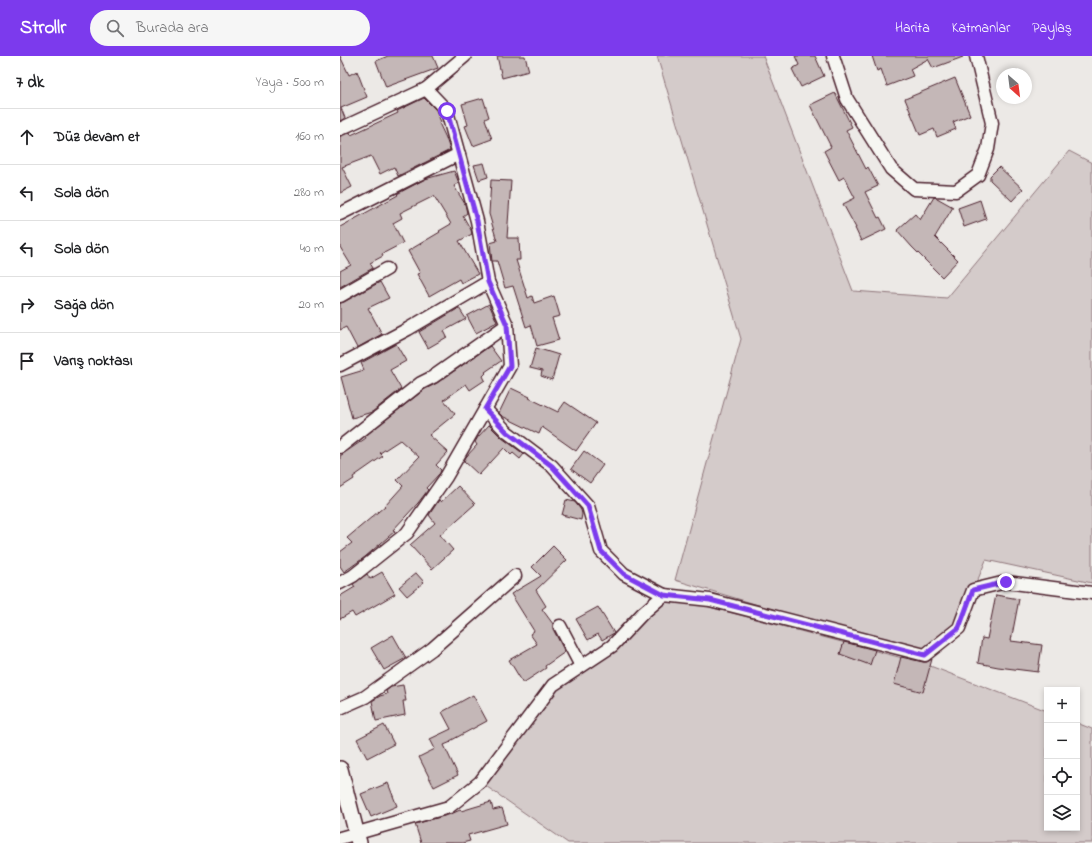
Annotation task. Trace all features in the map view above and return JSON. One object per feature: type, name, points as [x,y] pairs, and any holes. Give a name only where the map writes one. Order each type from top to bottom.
[{"type":"street","points":[[340,130],[426,89],[465,56]]},
{"type":"street","points":[[832,56],[847,99],[891,169],[914,189],[956,191],[978,175],[988,149],[992,123],[976,56]]},
{"type":"street","points":[[340,583],[353,576],[407,533],[446,477],[510,366],[507,325],[488,282],[477,221],[447,111],[426,89]]},
{"type":"street","points":[[340,214],[459,154]]},
{"type":"street","points":[[340,296],[388,269]]},
{"type":"street","points":[[340,365],[408,329],[488,282]]},
{"type":"street","points":[[340,447],[421,383],[433,377],[507,325]]},
{"type":"street","points":[[485,409],[507,432],[552,466],[588,506],[601,551],[624,574],[664,595],[710,600],[925,655],[959,628],[973,590],[1006,582],[1092,593]]},
{"type":"street","points":[[340,708],[365,697],[432,649],[515,576]]},
{"type":"street","points":[[340,838],[358,838],[449,807],[480,782],[553,685],[612,646],[642,614],[664,595]]},
{"type":"street","points":[[560,626],[582,666]]},
{"type":"street","points":[[340,769],[358,838]]},
{"type":"shaded area","points":[[657,56],[763,56],[853,291],[947,298],[1069,151],[1092,163],[1092,583],[986,560],[964,613],[925,655],[675,580],[741,339]]},
{"type":"shaded area","points":[[664,595],[925,664],[1044,710],[1044,831],[1080,831],[1080,724],[1092,729],[1092,843],[568,843],[480,782],[553,685]]},
{"type":"building","points":[[340,56],[349,75],[357,71],[367,97],[341,108],[345,118],[340,121]]},
{"type":"building","points":[[388,56],[433,56],[438,68],[386,87],[376,61]]},
{"type":"building","points":[[497,56],[525,56],[529,71],[502,78]]},
{"type":"building","points":[[795,56],[815,56],[824,76],[801,87],[792,69],[799,65]]},
{"type":"building","points":[[872,56],[963,57],[933,68],[928,59],[910,69],[913,76],[887,86],[881,69],[877,71]]},
{"type":"building","points":[[955,78],[970,115],[953,122],[956,129],[937,137],[934,129],[920,135],[905,99]]},
{"type":"building","points":[[835,93],[852,127],[846,130],[866,169],[868,167],[878,186],[865,192],[878,218],[880,217],[886,229],[861,241],[843,204],[855,198],[844,177],[839,180],[824,151],[831,147],[810,105]]},
{"type":"building","points":[[424,98],[436,110],[441,122],[439,123],[450,150],[398,176],[394,167],[380,174],[371,156],[342,167],[352,187],[340,193],[340,136],[350,132],[351,135],[398,113],[397,111]]},
{"type":"building","points":[[483,98],[489,117],[485,119],[492,139],[473,146],[465,126],[468,125],[462,104]]},
{"type":"building","points":[[484,163],[488,177],[479,180],[474,165]]},
{"type":"building","points":[[999,167],[1023,189],[1012,201],[990,180],[990,176]]},
{"type":"building","points":[[454,171],[459,183],[454,186],[465,204],[467,213],[463,216],[472,234],[459,241],[478,274],[461,283],[459,279],[429,296],[417,274],[420,273],[408,251],[451,224],[434,196],[400,213],[402,218],[393,223],[403,243],[382,254],[383,256],[370,263],[373,268],[340,287],[340,271],[351,265],[340,247],[340,227],[425,179]]},
{"type":"building","points":[[491,180],[511,181],[507,238],[519,238],[520,260],[516,260],[528,298],[532,296],[534,303],[554,296],[560,316],[552,318],[559,340],[537,346],[531,325],[526,327],[513,286],[505,288],[497,261],[492,261],[490,243],[497,241],[489,214]]},
{"type":"building","points":[[934,197],[953,207],[935,237],[958,260],[942,277],[897,230],[915,214],[920,220]]},
{"type":"building","points":[[980,200],[986,219],[964,227],[958,208]]},
{"type":"building","points":[[380,282],[389,298],[368,308],[382,334],[357,348],[346,327],[340,330],[340,303]]},
{"type":"building","points":[[489,304],[497,322],[476,333],[467,316]]},
{"type":"building","points":[[459,308],[466,319],[444,331],[447,337],[428,348],[419,332]]},
{"type":"building","points":[[396,344],[406,361],[390,370],[401,389],[372,412],[352,418],[341,377],[364,370],[361,363]]},
{"type":"building","points":[[490,346],[501,361],[485,372],[486,373],[483,376],[485,380],[470,390],[466,384],[444,400],[455,414],[429,435],[448,452],[436,465],[441,470],[440,473],[426,488],[428,490],[418,503],[393,530],[395,531],[365,557],[344,572],[340,566],[340,552],[352,543],[347,538],[385,506],[403,486],[397,480],[419,457],[400,440],[380,453],[383,456],[340,488],[340,456],[366,438],[365,436],[425,389],[437,383]]},
{"type":"building","points":[[536,348],[559,355],[552,380],[541,376],[542,371],[530,368]]},
{"type":"building","points":[[511,388],[558,412],[565,402],[596,423],[576,451],[542,427],[539,434],[502,416],[499,413]]},
{"type":"building","points":[[489,425],[502,438],[524,454],[520,459],[513,453],[511,455],[504,448],[479,475],[464,461],[477,445],[475,442],[478,437]]},
{"type":"building","points":[[584,451],[603,465],[590,483],[571,469]]},
{"type":"building","points":[[458,486],[475,504],[440,535],[453,550],[432,569],[410,545],[435,523],[429,515],[439,500],[441,502]]},
{"type":"building","points":[[566,500],[575,502],[581,510],[581,520],[562,515]]},
{"type":"building","points":[[553,546],[567,560],[536,590],[546,606],[542,609],[553,624],[553,629],[565,652],[545,666],[546,668],[523,683],[509,660],[537,644],[530,634],[534,631],[511,594],[541,576],[532,567]]},
{"type":"building","points":[[382,572],[395,594],[355,617],[352,612],[340,619],[340,596],[355,587],[353,584],[367,574],[370,579]]},
{"type":"building","points":[[416,573],[424,582],[407,596],[399,587]]},
{"type":"building","points":[[996,595],[1019,599],[1011,641],[1042,645],[1038,672],[978,663],[982,638],[987,639]]},
{"type":"building","points":[[598,607],[614,633],[602,640],[598,634],[588,640],[576,619]]},
{"type":"building","points":[[393,635],[406,658],[384,670],[371,648]]},
{"type":"building","points":[[844,642],[875,650],[870,665],[840,654]]},
{"type":"building","points":[[901,657],[923,662],[927,662],[932,659],[923,692],[894,684]]},
{"type":"building","points":[[403,685],[406,701],[403,701],[405,715],[376,721],[372,701],[387,694],[386,691],[391,687]]},
{"type":"building","points":[[473,695],[487,721],[444,745],[458,775],[434,787],[419,757],[435,749],[430,739],[451,729],[442,712]]},
{"type":"building","points":[[384,725],[394,744],[367,758],[357,739]]},
{"type":"building","points":[[388,783],[397,806],[371,817],[361,794]]},
{"type":"building","points":[[491,802],[493,810],[502,808],[507,824],[468,835],[470,841],[462,843],[421,843],[415,824]]},
{"type":"route","points":[[447,111],[477,221],[488,282],[507,325],[510,366],[485,409],[507,432],[552,466],[588,506],[601,551],[624,574],[664,595],[710,600],[925,655],[959,628],[973,590],[1006,582]]}]
